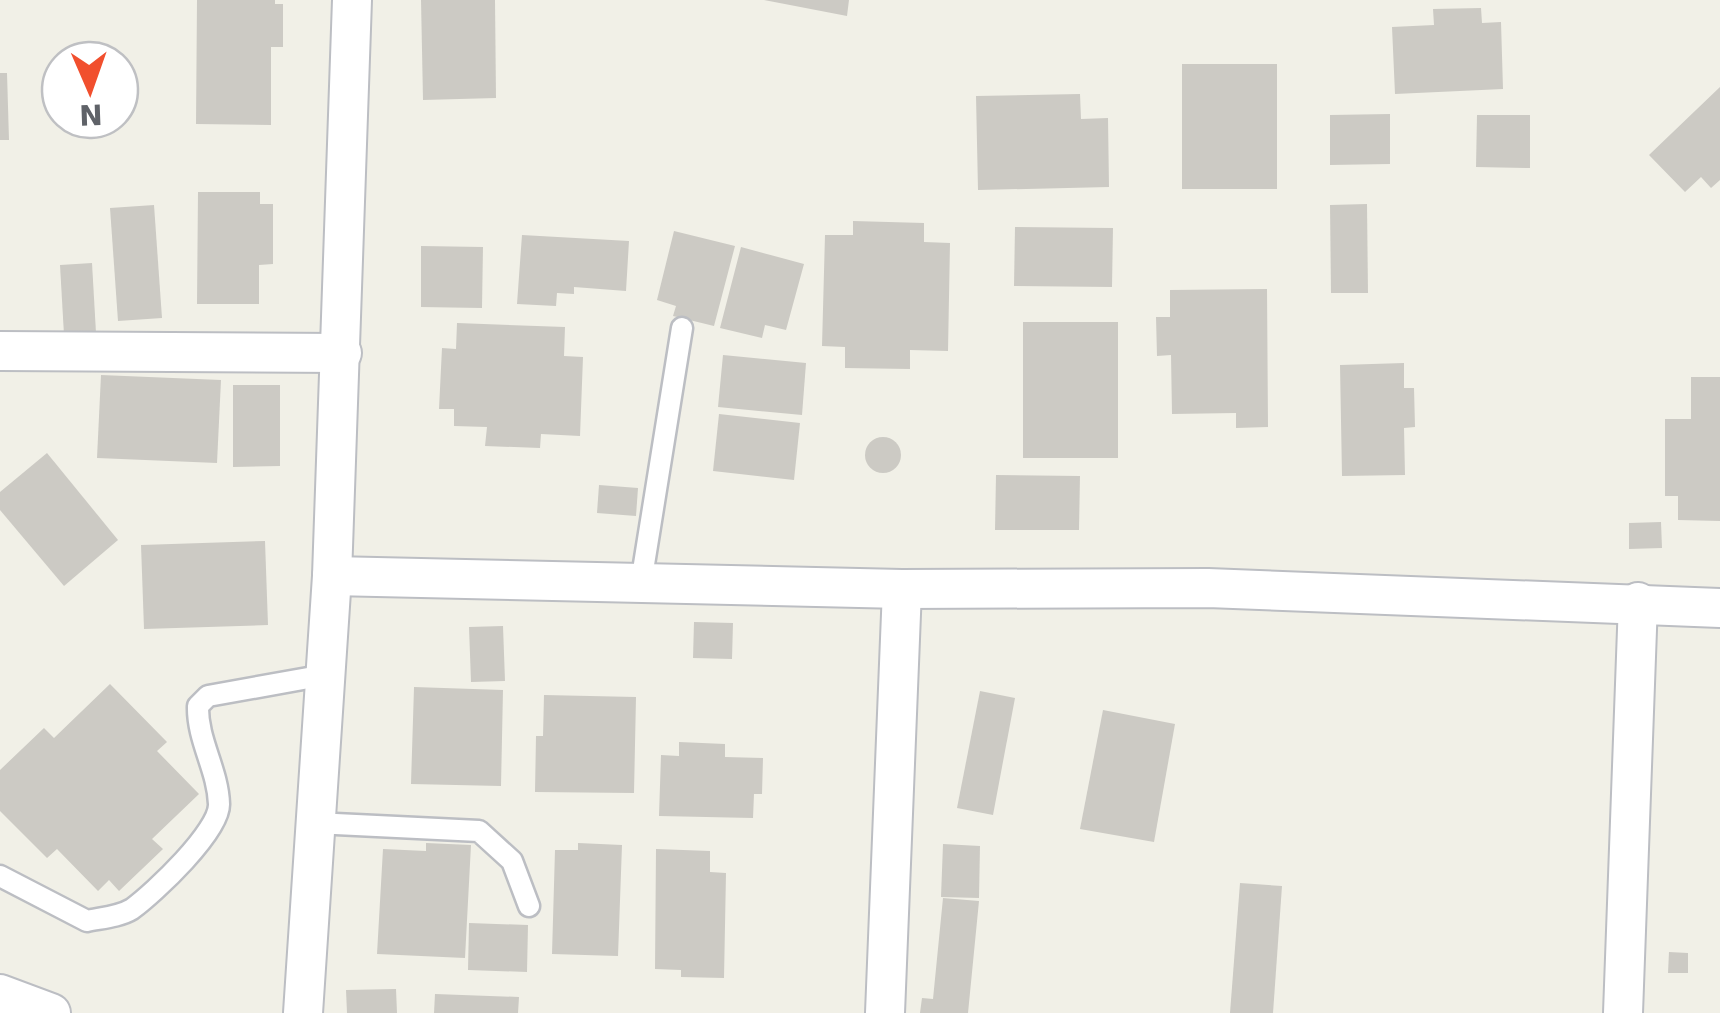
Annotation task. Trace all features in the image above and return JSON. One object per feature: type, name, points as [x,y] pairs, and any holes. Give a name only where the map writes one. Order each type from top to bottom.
[{"type":"street","points":[[303,1013],[332,576],[352,0]]},
{"type":"street","points":[[0,351],[342,352]]},
{"type":"street","points":[[332,576],[902,589],[1208,588],[1720,608]]},
{"type":"street","points":[[885,1013],[902,589]]},
{"type":"street","points":[[1622,1013],[1638,602]]},
{"type":"street","points":[[0,994],[52,1013]]},
{"type":"lane","points":[[641,583],[682,328]]},
{"type":"lane","points":[[0,876],[87,920],[130,910],[203,840],[219,805],[198,721],[198,706],[208,696],[325,675]]},
{"type":"lane","points":[[315,822],[479,831],[512,861],[529,906]]},
{"type":"building","points":[[197,0],[275,0],[275,4],[283,4],[283,47],[271,47],[271,125],[196,124]]},
{"type":"building","points":[[421,0],[495,0],[496,98],[423,100]]},
{"type":"building","points":[[764,0],[849,0],[847,16]]},
{"type":"building","points":[[1481,8],[1482,23],[1501,22],[1503,89],[1395,94],[1392,27],[1434,25],[1433,9]]},
{"type":"building","points":[[1182,64],[1277,64],[1277,189],[1182,189]]},
{"type":"building","points":[[0,73],[7,73],[9,140],[0,140]]},
{"type":"building","points":[[1720,87],[1720,180],[1711,188],[1701,177],[1685,192],[1649,155]]},
{"type":"building","points":[[1080,94],[1081,119],[1108,118],[1109,187],[978,190],[976,96]]},
{"type":"building","points":[[1390,114],[1390,164],[1330,165],[1330,115]]},
{"type":"building","points":[[1477,115],[1530,115],[1530,168],[1476,167]]},
{"type":"building","points":[[198,192],[260,192],[260,204],[273,204],[273,264],[259,265],[259,304],[197,304]]},
{"type":"building","points":[[1367,204],[1368,293],[1331,293],[1330,205]]},
{"type":"building","points":[[154,205],[162,318],[118,321],[110,208]]},
{"type":"building","points":[[853,221],[924,223],[924,242],[950,243],[948,351],[910,350],[910,369],[845,368],[845,347],[822,346],[825,235],[853,235]]},
{"type":"building","points":[[1015,227],[1113,228],[1112,287],[1014,286]]},
{"type":"building","points":[[674,231],[735,246],[714,326],[673,316],[676,306],[657,300]]},
{"type":"building","points":[[522,235],[629,241],[626,291],[574,287],[574,294],[557,293],[556,306],[517,304]]},
{"type":"building","points":[[421,246],[483,247],[482,308],[421,307]]},
{"type":"building","points":[[741,247],[804,264],[786,330],[765,325],[762,338],[720,328]]},
{"type":"building","points":[[92,263],[96,333],[64,335],[60,265]]},
{"type":"building","points":[[1267,289],[1268,427],[1236,428],[1236,413],[1172,414],[1171,355],[1157,356],[1156,317],[1170,317],[1170,290]]},
{"type":"building","points":[[1023,322],[1118,322],[1118,458],[1023,458]]},
{"type":"building","points":[[457,323],[565,327],[564,356],[583,357],[580,436],[541,434],[540,448],[485,446],[487,427],[454,426],[454,409],[439,409],[442,348],[456,349]]},
{"type":"building","points":[[723,355],[806,363],[802,415],[718,407]]},
{"type":"building","points":[[1404,363],[1404,388],[1414,388],[1415,427],[1404,428],[1405,475],[1342,476],[1340,365]]},
{"type":"building","points":[[101,375],[221,380],[217,463],[97,458]]},
{"type":"building","points":[[1691,377],[1720,377],[1720,521],[1678,520],[1678,496],[1665,496],[1665,419],[1691,419]]},
{"type":"building","points":[[233,385],[280,385],[280,466],[233,467]]},
{"type":"building","points":[[719,414],[800,423],[794,480],[713,471]]},
{"type":"building","points":[[883,437],[896,442],[901,455],[896,468],[883,473],[870,468],[865,455],[870,442]]},
{"type":"building","points":[[47,453],[118,540],[64,586],[0,510],[0,492]]},
{"type":"building","points":[[996,475],[1080,476],[1079,530],[995,530]]},
{"type":"building","points":[[599,485],[638,488],[636,516],[597,513]]},
{"type":"building","points":[[1661,522],[1662,548],[1629,549],[1629,523]]},
{"type":"building","points":[[265,541],[268,625],[144,629],[141,545]]},
{"type":"building","points":[[694,622],[733,623],[732,659],[693,658]]},
{"type":"building","points":[[503,626],[505,681],[471,682],[469,627]]},
{"type":"building","points":[[110,684],[167,742],[157,751],[199,794],[152,839],[163,849],[119,891],[109,880],[98,891],[57,849],[47,858],[0,811],[0,770],[44,728],[54,738]]},
{"type":"building","points":[[414,687],[503,690],[501,786],[411,784]]},
{"type":"building","points":[[980,691],[1015,698],[993,815],[957,808]]},
{"type":"building","points":[[544,695],[636,697],[634,793],[535,792],[536,736],[543,736]]},
{"type":"building","points":[[1103,710],[1175,724],[1154,842],[1080,829]]},
{"type":"building","points":[[679,742],[725,744],[725,757],[763,758],[762,794],[754,794],[753,818],[659,816],[661,755],[679,756]]},
{"type":"building","points":[[426,843],[471,845],[465,958],[377,954],[383,849],[426,851]]},
{"type":"building","points":[[578,843],[622,845],[618,956],[552,954],[555,850],[578,850]]},
{"type":"building","points":[[943,844],[980,846],[979,898],[941,897]]},
{"type":"building","points":[[656,849],[710,851],[710,872],[726,873],[724,978],[681,977],[681,970],[655,969]]},
{"type":"building","points":[[1240,883],[1282,886],[1273,1013],[1230,1013]]},
{"type":"building","points":[[943,898],[979,901],[968,1013],[920,1013],[922,998],[933,999]]},
{"type":"building","points":[[469,923],[528,925],[527,972],[468,970]]},
{"type":"building","points":[[1669,952],[1688,953],[1688,973],[1668,973]]},
{"type":"building","points":[[396,989],[397,1013],[347,1013],[346,990]]},
{"type":"building","points":[[435,994],[519,997],[518,1013],[434,1013]]}]
